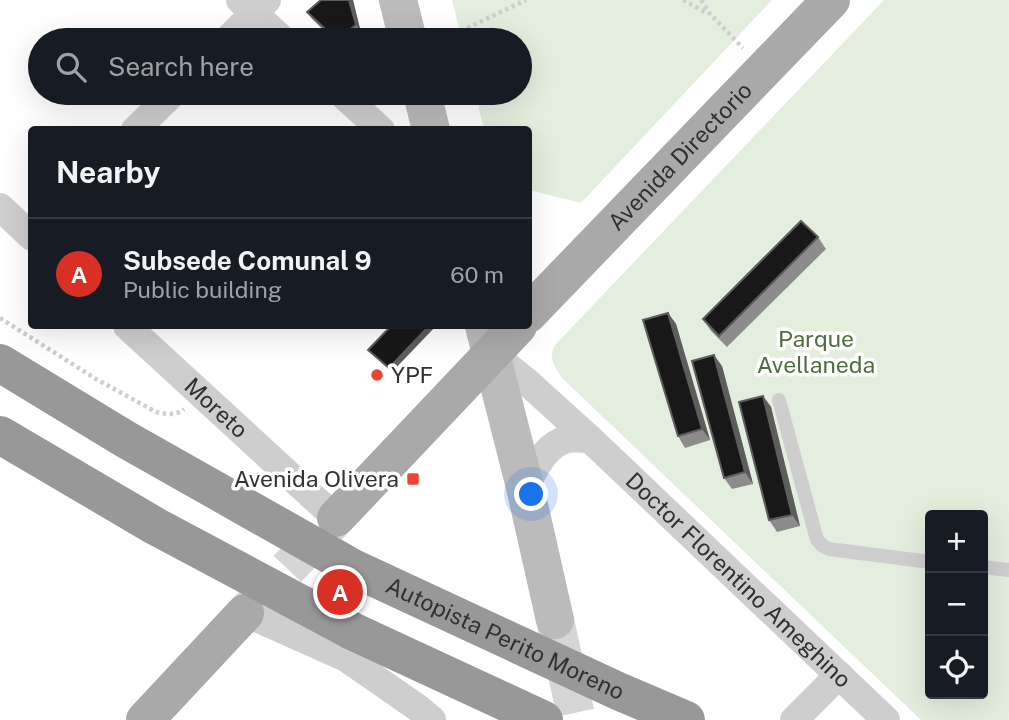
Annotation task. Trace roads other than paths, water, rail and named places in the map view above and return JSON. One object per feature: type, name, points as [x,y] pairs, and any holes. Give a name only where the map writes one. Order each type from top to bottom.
[{"type":"highway","name":"Autopista Perito Moreno","points":[[0,363],[125,439],[354,568],[685,720]]},
{"type":"highway","points":[[0,435],[155,526],[352,631],[544,720]]},
{"type":"main road","points":[[398,0],[405,28]]},
{"type":"main road","name":"Avenida Directorio","points":[[532,310],[831,0]]},
{"type":"main road","points":[[425,105],[430,126]]},
{"type":"main road","points":[[336,518],[488,339],[511,329]]},
{"type":"main road","points":[[488,339],[555,620]]},
{"type":"main road","points":[[145,720],[245,613]]},
{"type":"street","points":[[236,28],[254,4],[273,28]]},
{"type":"street","points":[[139,126],[161,105]]},
{"type":"street","points":[[354,105],[377,126]]},
{"type":"street","points":[[0,207],[28,231]]},
{"type":"street","name":"Moreto","points":[[130,329],[336,518]]},
{"type":"street","name":"Doctor Florentino Ameghino","points":[[488,339],[527,382],[886,720]]},
{"type":"street","points":[[525,487],[543,455],[554,444],[569,439],[590,439]]},
{"type":"street","points":[[245,613],[346,658],[432,720]]},
{"type":"street","points":[[794,720],[839,675]]},
{"type":"lane","points":[[779,400],[817,540],[829,549],[925,561]]},
{"type":"lane","points":[[988,568],[1009,570]]},
{"type":"tunnel","points":[[248,610],[334,520]]},
{"type":"tunnel","points":[[555,620],[577,720]]},
{"type":"place","name":"YPF","points":[[377,375]]},
{"type":"place","name":"Avenida Olivera","points":[[413,479]]},
{"type":"place","name":"Subsede Comunal 9","points":[[340,592]]},
{"type":"park label","name":"Parque Avellaneda","points":[[816,352]]}]
